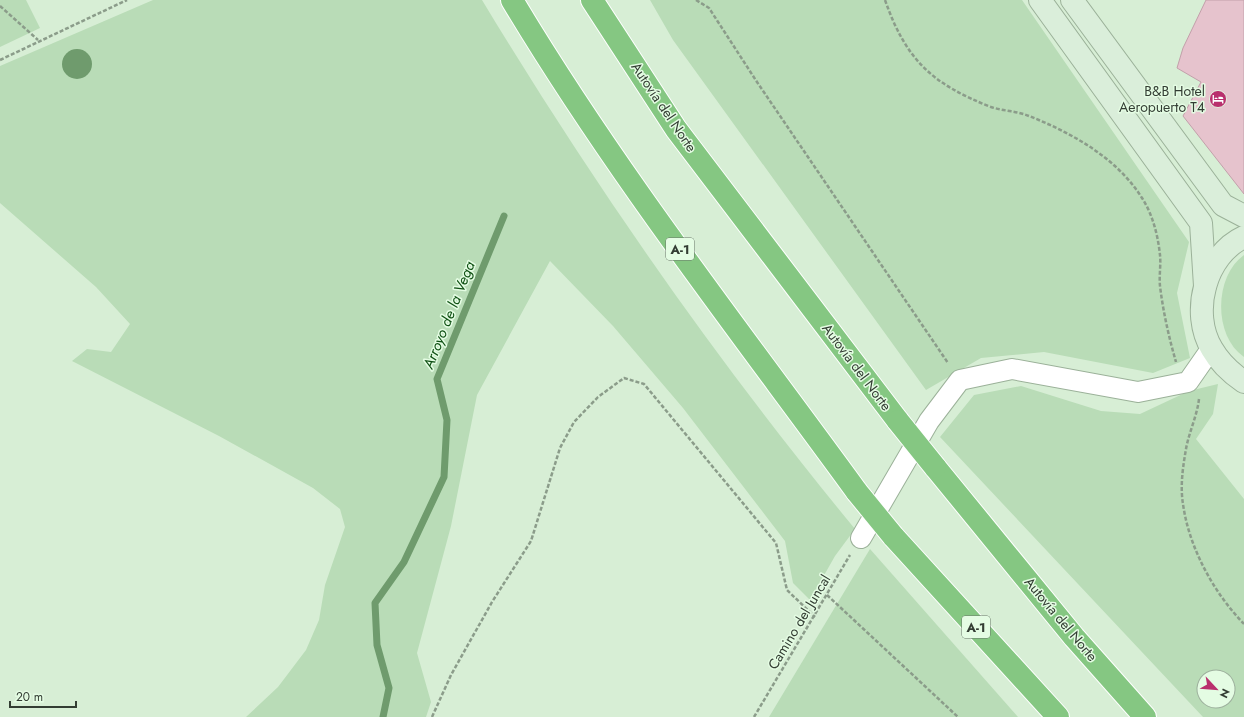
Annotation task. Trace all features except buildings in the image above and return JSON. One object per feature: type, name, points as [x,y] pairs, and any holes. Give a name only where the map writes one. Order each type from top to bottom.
[{"type":"highway","name":"A-1","points":[[512,0],[537,42],[635,188],[857,492],[893,536],[1058,717]]},
{"type":"highway","name":"Autovía del Norte","points":[[592,0],[676,129],[898,421],[1074,637],[1145,717]]},
{"type":"street","points":[[1040,0],[1201,223],[1205,286],[1202,307],[1204,329],[1211,349],[1226,369],[1244,382]]},
{"type":"street","points":[[1072,0],[1223,205],[1244,216]]},
{"type":"street","points":[[1205,286],[1217,260],[1238,240],[1244,237]]},
{"type":"street","points":[[861,538],[929,421],[960,380],[1012,369],[1138,392],[1188,382],[1211,349]]},
{"type":"path","points":[[0,60],[38,40],[126,0]]},
{"type":"path","points":[[696,0],[709,8],[757,82],[960,380]]},
{"type":"path","points":[[886,0],[902,42],[916,60],[934,78],[963,94],[992,107],[1028,115],[1060,130],[1096,150],[1124,176],[1142,198],[1155,226],[1160,256],[1162,304],[1176,362],[1199,399],[1186,447],[1183,470],[1183,503],[1189,531],[1196,551],[1214,584],[1231,611],[1244,624]]},
{"type":"path","points":[[0,6],[38,40]]},
{"type":"path","points":[[432,717],[451,674],[531,541],[553,469],[563,442],[574,422],[598,397],[624,378],[644,384],[776,543],[787,590],[815,617]]},
{"type":"path","name":"Camino del Juncal","points":[[754,717],[861,538]]},
{"type":"path","points":[[828,595],[958,717]]},
{"type":"shaded area","points":[[0,0],[26,0],[40,28],[0,47]]},
{"type":"shaded area","points":[[153,0],[482,0],[568,137],[659,271],[755,402],[855,529],[835,556],[810,600],[793,583],[785,541],[683,408],[613,326],[550,261],[477,395],[451,526],[417,653],[431,702],[426,717],[246,717],[278,687],[306,650],[319,620],[325,585],[345,527],[340,509],[313,488],[219,436],[72,361],[87,349],[111,352],[130,324],[96,287],[0,203],[0,66]]},
{"type":"shaded area","points":[[650,0],[1022,0],[1189,242],[1177,293],[1190,358],[1153,373],[1044,352],[981,358],[926,390],[673,40]]},
{"type":"shaded area","points":[[77,49],[88,53],[92,64],[88,75],[77,79],[66,75],[62,64],[66,53]]},
{"type":"shaded area","points":[[1244,255],[1244,357],[1234,347],[1227,335],[1222,321],[1221,306],[1227,277],[1234,265]]},
{"type":"shaded area","points":[[1218,384],[1213,414],[1196,439],[1244,499],[1244,717],[1203,717],[940,437],[974,395],[1021,386],[1101,411],[1140,414],[1189,391]]},
{"type":"shaded area","points":[[870,549],[1018,717],[769,717]]},
{"type":"waterway","name":"Arroyo de la Vega","points":[[383,717],[389,688],[377,645],[375,603],[404,562],[444,477],[447,420],[437,379],[504,216]]},
{"type":"place","name":"B&B Hotel Aeropuerto T4","points":[[1218,99]]}]
